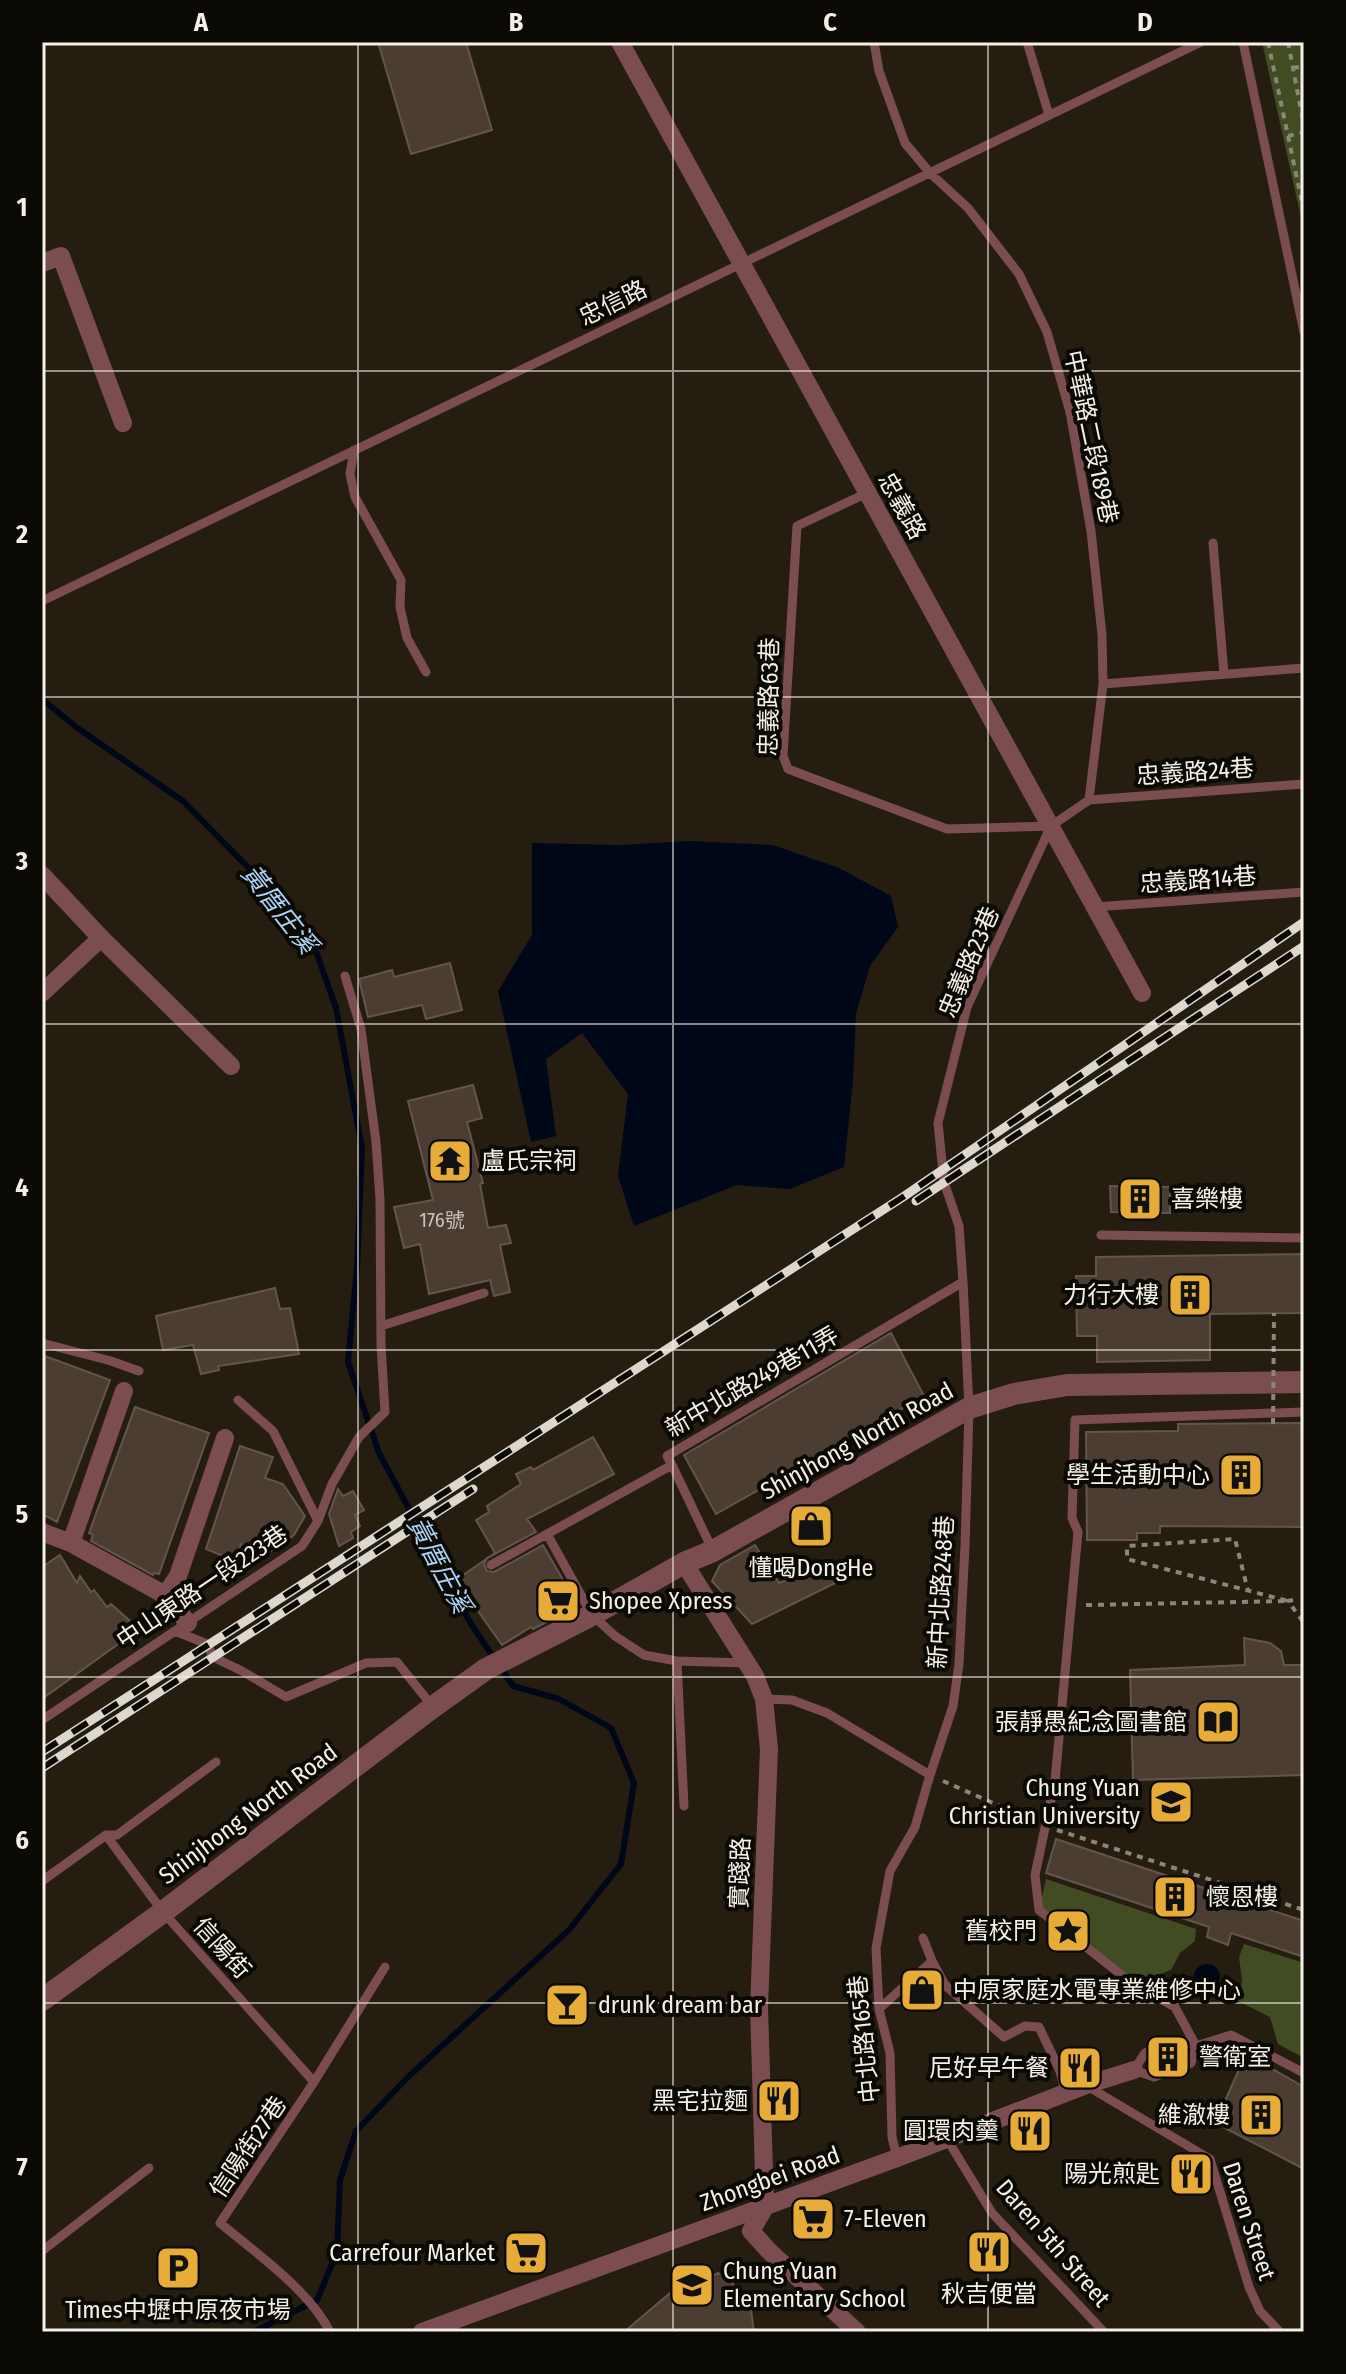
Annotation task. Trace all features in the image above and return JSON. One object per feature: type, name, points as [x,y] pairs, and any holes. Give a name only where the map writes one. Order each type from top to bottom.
[{"type":"street","name":"忠義路","points":[[620,42],[1142,993]]},
{"type":"street","points":[[42,263],[61,256],[123,423]]},
{"type":"street","points":[[42,875],[231,1066]]},
{"type":"street","points":[[42,993],[101,938]]},
{"type":"street","name":"Shinjhong North Road","points":[[42,2000],[486,1669],[592,1615],[684,1563],[713,1551],[969,1408],[1014,1394],[1067,1385],[1304,1382]]},
{"type":"street","points":[[71,1543],[124,1391]]},
{"type":"street","points":[[165,1595],[178,1576],[225,1438]]},
{"type":"street","points":[[42,1532],[71,1543],[165,1595],[181,1627]]},
{"type":"street","name":"實踐路","points":[[684,1563],[747,1663],[764,1699],[769,1749],[759,2007],[765,2207],[751,2231],[845,2329]]},
{"type":"street","name":"Zhongbei Road","points":[[422,2332],[897,2158],[1086,2085],[1134,2070]]},
{"type":"lane","name":"中華路二段189巷","points":[[874,42],[879,71],[905,143],[930,173],[968,208],[1019,274],[1047,332],[1070,412],[1091,531],[1102,635],[1103,684],[1089,800]]},
{"type":"lane","points":[[1027,42],[1049,115]]},
{"type":"lane","name":"忠信路","points":[[42,601],[1201,42]]},
{"type":"lane","points":[[1243,42],[1304,332]]},
{"type":"lane","points":[[354,450],[350,474],[355,497],[401,580],[400,607],[407,638],[426,672]]},
{"type":"lane","name":"忠義路63巷","points":[[867,493],[797,526],[783,756],[788,769],[947,829],[1051,826]]},
{"type":"lane","points":[[1213,543],[1224,674]]},
{"type":"lane","points":[[1103,684],[1304,668]]},
{"type":"lane","name":"忠義路24巷","points":[[1089,800],[1304,784]]},
{"type":"lane","points":[[1051,826],[1089,800]]},
{"type":"lane","name":"忠義路23巷","points":[[963,1282],[959,1226],[944,1182],[938,1123],[967,1007],[1051,826]]},
{"type":"lane","name":"忠義路14巷","points":[[1095,907],[1304,892]]},
{"type":"lane","name":"中山東路一段223巷","points":[[42,1720],[302,1546],[318,1521],[332,1484],[359,1437],[385,1412],[376,1142],[361,1029],[345,976]]},
{"type":"lane","points":[[1101,1235],[1304,1238]]},
{"type":"lane","name":"新中北路248巷","points":[[930,1775],[953,1706],[959,1664],[969,1408],[963,1282]]},
{"type":"lane","name":"新中北路249巷11弄","points":[[491,1565],[672,1465],[667,1456],[963,1282]]},
{"type":"lane","points":[[381,1326],[484,1293]]},
{"type":"lane","points":[[42,1343],[139,1371]]},
{"type":"lane","points":[[238,1400],[273,1431],[318,1521]]},
{"type":"lane","points":[[1304,1412],[1075,1420],[1072,1518],[1078,1532],[1055,1781],[1035,1875],[1039,1910],[1133,1984],[1175,2007],[1196,2046],[1191,2063],[1154,2077],[1134,2070],[1145,2053],[1160,2046],[1179,2040],[1196,2046],[1231,2035],[1304,2073]]},
{"type":"lane","points":[[672,1465],[713,1551]]},
{"type":"lane","points":[[547,1534],[592,1615],[615,1636],[644,1655],[677,1661],[747,1663]]},
{"type":"lane","points":[[181,1627],[207,1644],[213,1657],[286,1697],[366,1663],[397,1662],[433,1707]]},
{"type":"lane","points":[[677,1661],[684,1806]]},
{"type":"lane","points":[[764,1699],[792,1700],[827,1713],[930,1775]]},
{"type":"lane","points":[[42,1881],[106,1835],[117,1835],[216,1762]]},
{"type":"lane","name":"中北路165巷","points":[[897,2158],[892,2137],[890,2053],[879,2009],[876,1948],[890,1871],[915,1827],[930,1775]]},
{"type":"lane","name":"信陽街","points":[[106,1835],[163,1912],[314,2082]]},
{"type":"lane","points":[[923,1938],[945,1985],[1004,2037],[1025,2026],[1039,2027],[1060,2071],[1066,2094]]},
{"type":"lane","points":[[879,2009],[932,1961]]},
{"type":"lane","points":[[314,2082],[385,1967]]},
{"type":"lane","name":"信陽街27巷","points":[[314,2082],[220,2223],[293,2284],[328,2327]]},
{"type":"lane","name":"Daren Street","points":[[1086,2085],[1210,2159],[1249,2287],[1260,2311],[1280,2332]]},
{"type":"lane","name":"Daren 5th Street","points":[[947,2139],[992,2213],[1104,2332]]},
{"type":"lane","points":[[42,2251],[149,2168]]},
{"type":"path","points":[[1268,42],[1304,212]]},
{"type":"path","points":[[1288,42],[1304,129],[1288,136]]},
{"type":"path","points":[[1293,68],[1304,66]]},
{"type":"path","points":[[1273,1424],[1274,1313]]},
{"type":"path","points":[[1248,1591],[1235,1539],[1127,1546],[1127,1559],[1248,1591],[1290,1601],[1304,1623]]},
{"type":"path","points":[[1071,1606],[1290,1601]]},
{"type":"path","points":[[930,1775],[1044,1826],[1304,1910]]},
{"type":"green space","points":[[1262,42],[1304,42],[1304,231]]},
{"type":"green space","points":[[1046,1879],[1196,1929],[1195,1941],[1180,1953],[1171,1970],[1133,1984],[1039,1910]]},
{"type":"green space","points":[[1244,1944],[1304,1963],[1304,2058],[1278,2044],[1270,2017],[1238,2001],[1242,1980],[1239,1957]]},
{"type":"water","points":[[689,841],[773,845],[839,868],[891,896],[898,927],[870,966],[856,1014],[844,1167],[790,1189],[737,1185],[634,1226],[618,1176],[628,1094],[582,1033],[546,1059],[556,1136],[531,1142],[498,991],[532,935],[532,843],[620,845]]},
{"type":"water","points":[[1207,1964],[1216,1968],[1220,1977],[1216,1986],[1207,1990],[1198,1986],[1194,1977],[1198,1968]]},
{"type":"building","points":[[378,42],[466,42],[492,130],[411,154]]},
{"type":"building","points":[[450,963],[462,1010],[426,1019],[422,1005],[368,1017],[359,979],[392,970],[394,977]]},
{"type":"building","points":[[473,1085],[482,1118],[467,1122],[483,1183],[480,1184],[488,1228],[506,1225],[511,1243],[500,1245],[510,1292],[494,1296],[490,1280],[429,1294],[420,1244],[404,1248],[394,1207],[433,1200],[408,1101]]},
{"type":"building","name":"喜樂樓","points":[[1110,1186],[1170,1187],[1170,1213],[1111,1212]]},
{"type":"building","name":"力行大樓","points":[[1304,1254],[1304,1313],[1210,1314],[1210,1360],[1097,1362],[1097,1336],[1077,1336],[1076,1276],[1096,1276],[1096,1257]]},
{"type":"building","points":[[275,1288],[280,1309],[290,1308],[299,1354],[218,1366],[219,1370],[201,1374],[193,1345],[163,1350],[156,1316]]},
{"type":"building","points":[[891,1333],[924,1396],[716,1514],[684,1455]]},
{"type":"building","points":[[42,1355],[110,1380],[57,1522],[42,1514]]},
{"type":"building","points":[[135,1407],[209,1433],[159,1574],[153,1575],[91,1541],[93,1535],[89,1533]]},
{"type":"building","points":[[1304,1423],[1304,1527],[1160,1526],[1160,1533],[1137,1533],[1137,1540],[1087,1540],[1086,1432],[1178,1431],[1178,1424]]},
{"type":"building","points":[[593,1437],[614,1474],[527,1519],[536,1532],[490,1556],[495,1553],[476,1520],[489,1512],[487,1506],[521,1484],[516,1474],[531,1467],[533,1470]]},
{"type":"building","points":[[240,1446],[273,1457],[265,1478],[283,1484],[305,1516],[294,1535],[265,1555],[241,1544],[235,1561],[206,1549]]},
{"type":"building","points":[[338,1489],[343,1496],[353,1491],[364,1510],[355,1515],[360,1526],[351,1532],[353,1538],[339,1546],[329,1514]]},
{"type":"building","points":[[543,1545],[578,1606],[533,1629],[531,1627],[502,1645],[456,1580],[487,1559],[484,1564],[487,1571],[494,1572]]},
{"type":"building","points":[[755,1545],[779,1583],[823,1566],[835,1583],[752,1624],[712,1581],[720,1565]]},
{"type":"building","points":[[60,1555],[77,1583],[80,1576],[107,1607],[111,1604],[139,1629],[42,1699],[42,1567]]},
{"type":"building","name":"張靜愚紀念圖書館","points":[[1244,1638],[1270,1643],[1281,1651],[1284,1665],[1304,1665],[1304,1775],[1133,1780],[1130,1670],[1245,1665]]},
{"type":"building","name":"懷恩樓","points":[[1056,1839],[1304,1921],[1304,1957],[1231,1933],[1228,1945],[1207,1937],[1209,1927],[1046,1873]]},
{"type":"building","name":"維澈樓","points":[[1246,2054],[1304,2087],[1304,2169],[1215,2123]]},
{"type":"building","points":[[702,2266],[711,2277],[718,2273],[730,2280],[751,2310],[754,2332],[624,2332]]},
{"type":"waterway","name":"黃厝庄溪","points":[[42,699],[76,727],[183,801],[275,895],[317,954],[336,1008],[362,1148],[357,1268],[348,1362],[379,1453],[471,1624],[513,1686],[559,1699],[611,1728],[634,1783],[621,1864],[569,1930],[409,2076],[356,2131],[340,2180],[337,2252],[317,2300],[253,2332]]},
{"type":"railway","points":[[42,1752],[903,1197],[1304,922]]},
{"type":"railway","points":[[916,1201],[1304,946]]},
{"type":"railway","points":[[42,1768],[473,1489]]},
{"type":"place","name":"盧氏宗祠","points":[[450,1161]]},
{"type":"place","name":"喜樂樓","points":[[1140,1199]]},
{"type":"place","name":"力行大樓","points":[[1190,1295]]},
{"type":"place","name":"學生活動中心","points":[[1241,1475]]},
{"type":"place","name":"懂喝DongHe","points":[[811,1526]]},
{"type":"place","name":"Shopee Xpress","points":[[558,1601]]},
{"type":"place","name":"張靜愚紀念圖書館","points":[[1218,1722]]},
{"type":"place","name":"Chung Yuan Christian University","points":[[1171,1802]]},
{"type":"place","name":"懷恩樓","points":[[1175,1897]]},
{"type":"place","name":"舊校門","points":[[1068,1931]]},
{"type":"place","name":"中原家庭水電專業維修中心","points":[[922,1990]]},
{"type":"place","name":"drunk dream bar","points":[[567,2005]]},
{"type":"place","name":"警衛室","points":[[1168,2057]]},
{"type":"place","name":"尼好早午餐","points":[[1080,2068]]},
{"type":"place","name":"黑宅拉麵","points":[[779,2101]]},
{"type":"place","name":"維澈樓","points":[[1261,2115]]},
{"type":"place","name":"圓環肉羹","points":[[1030,2131]]},
{"type":"place","name":"陽光煎匙","points":[[1191,2174]]},
{"type":"place","name":"7-Eleven","points":[[813,2219]]},
{"type":"place","name":"秋吉便當","points":[[989,2252]]},
{"type":"place","name":"Carrefour Market","points":[[526,2253]]},
{"type":"place","name":"Times中壢中原夜市場","points":[[178,2268]]},
{"type":"place","name":"Chung Yuan Elementary School","points":[[692,2285]]}]
